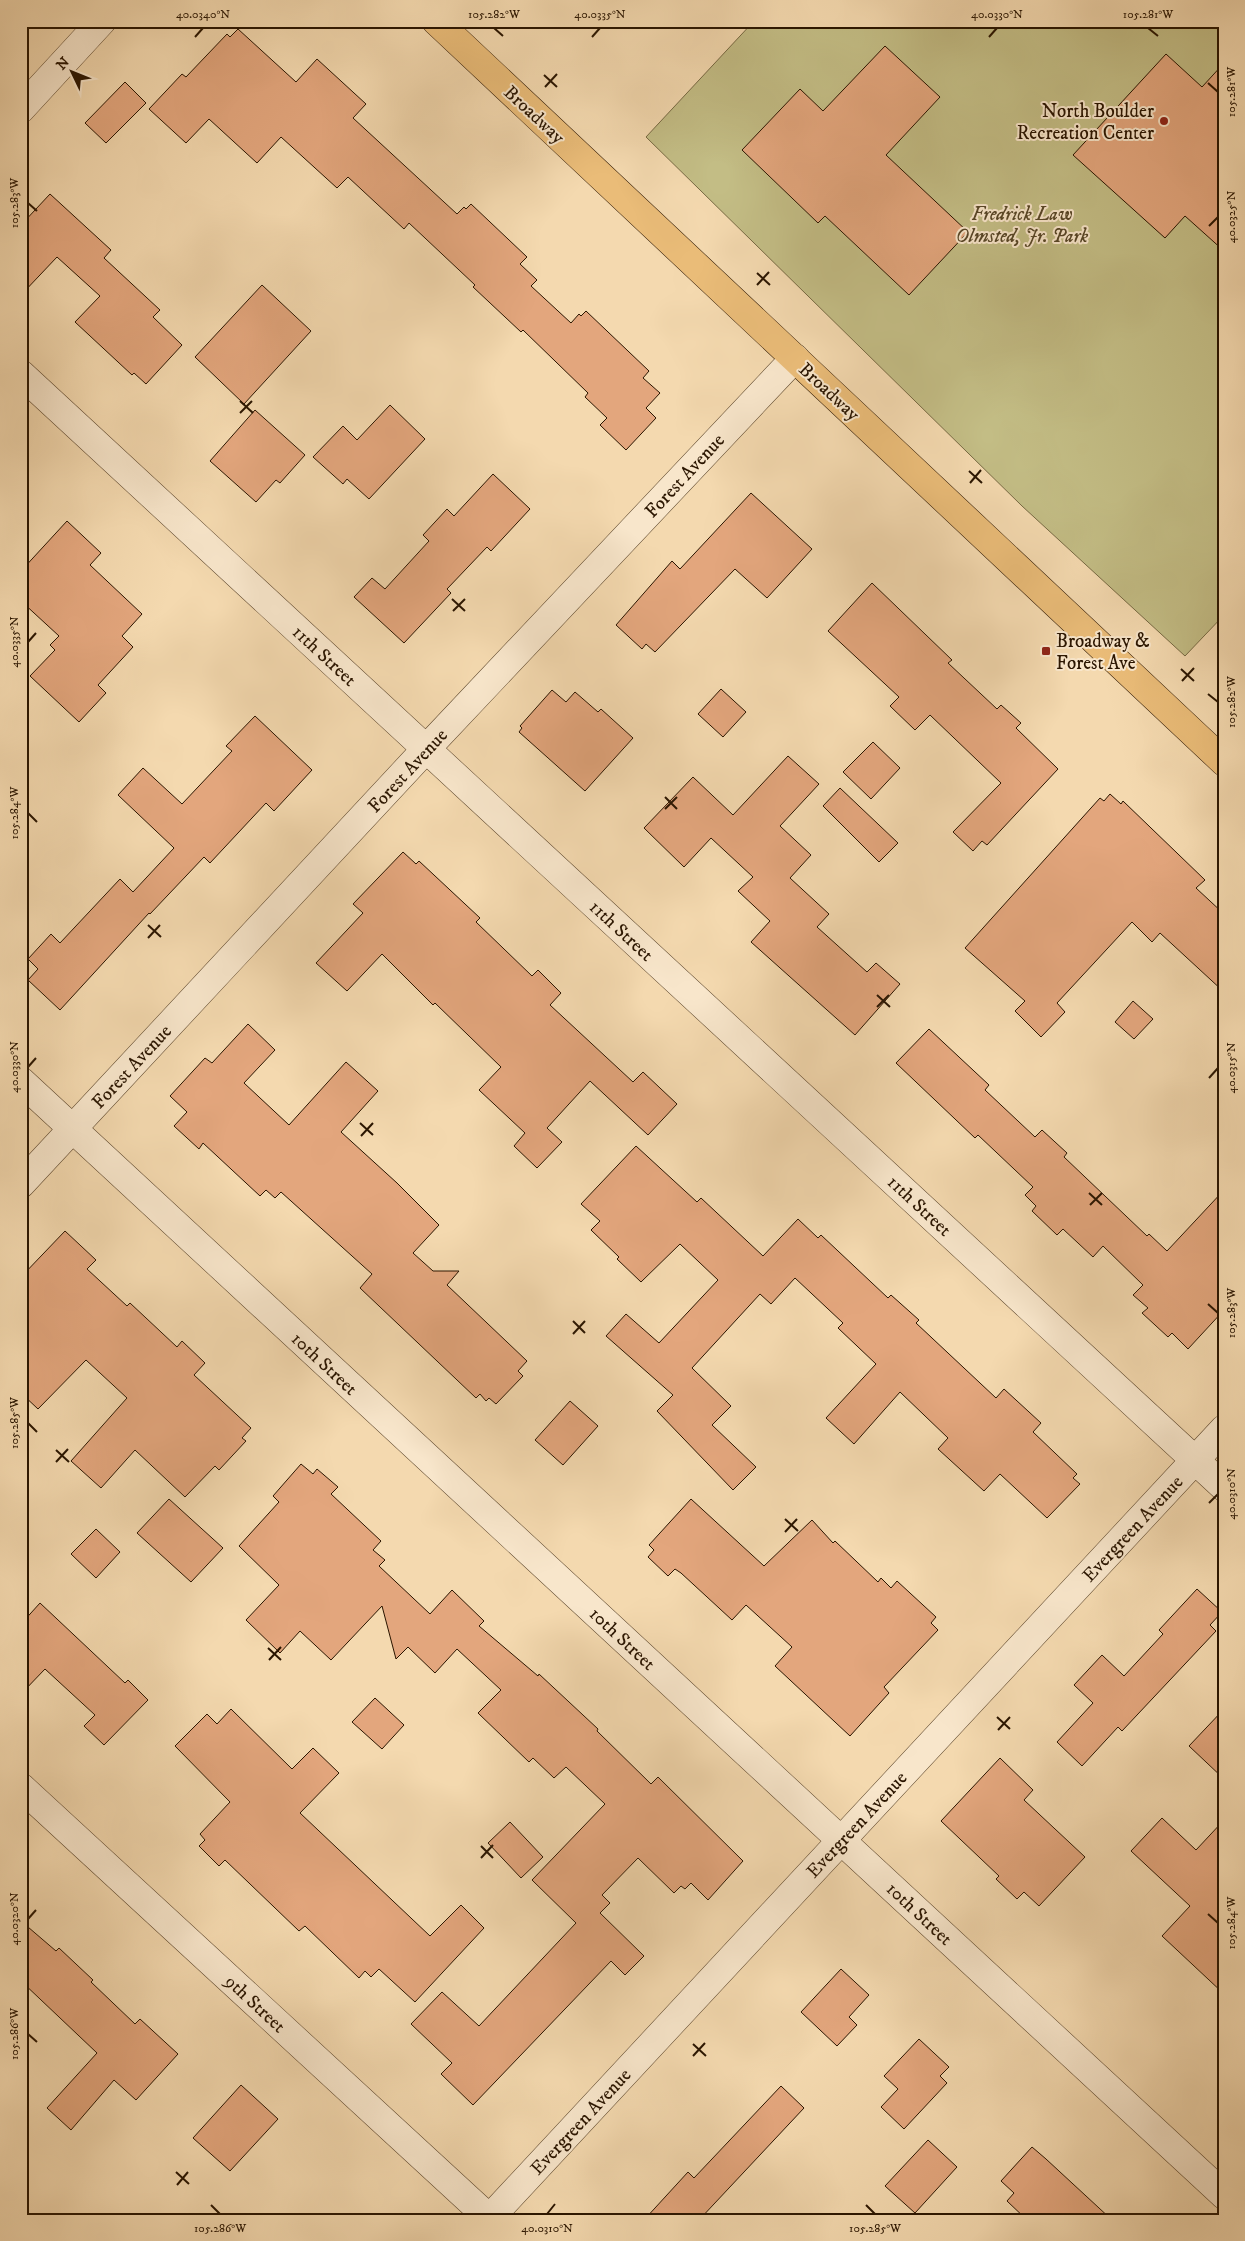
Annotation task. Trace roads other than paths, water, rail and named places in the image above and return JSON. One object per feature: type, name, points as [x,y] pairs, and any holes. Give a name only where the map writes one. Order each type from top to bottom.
[{"type":"main road","name":"Broadway","points":[[436,21],[1224,762]]},
{"type":"street","points":[[21,109],[102,21]]},
{"type":"street","name":"Forest Avenue","points":[[21,1184],[426,749],[795,358]]},
{"type":"street","name":"11th Street","points":[[21,374],[1224,1487]]},
{"type":"street","name":"10th Street","points":[[21,1081],[1224,2195]]},
{"type":"street","name":"Evergreen Avenue","points":[[490,2219],[1224,1429]]},
{"type":"street","name":"9th Street","points":[[21,1786],[490,2219]]},
{"type":"place","name":"North Boulder Recreation Center","points":[[1164,121]]},
{"type":"place","name":"Broadway & Forest Ave","points":[[1046,651]]},
{"type":"park label","name":"Fredrick Law Olmsted, Jr. Park","points":[[1022,224]]}]
